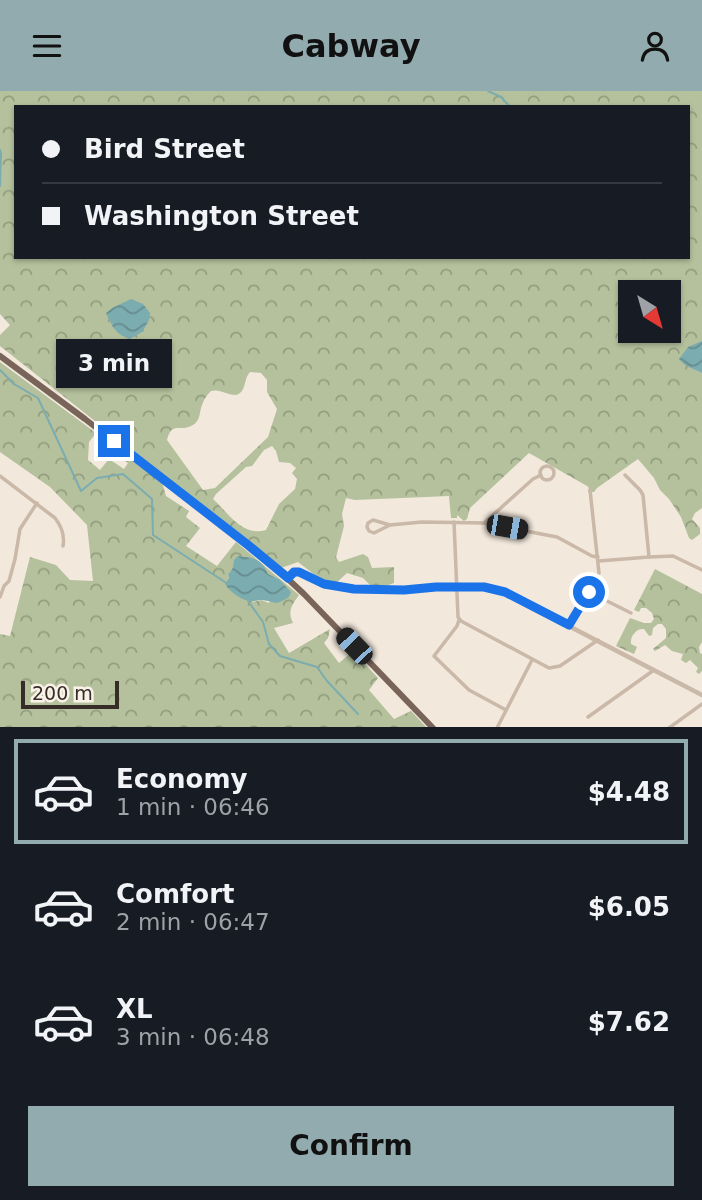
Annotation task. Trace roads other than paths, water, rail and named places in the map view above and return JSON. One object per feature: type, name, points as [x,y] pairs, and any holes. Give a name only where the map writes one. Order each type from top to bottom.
[{"type":"main road","points":[[0,356],[288,578],[433,727]]},
{"type":"street","points":[[484,523],[541,475]]},
{"type":"street","points":[[625,475],[643,495],[649,557]]},
{"type":"street","points":[[0,476],[58,522],[64,535],[63,546]]},
{"type":"street","points":[[569,625],[597,578],[598,559],[590,490]]},
{"type":"street","points":[[0,597],[2,585],[8,583],[20,529],[37,503]]},
{"type":"street","points":[[390,525],[374,533],[367,527],[369,521],[373,520],[390,525],[484,523],[557,537],[598,559],[673,556],[700,569],[702,559]]},
{"type":"street","points":[[454,522],[459,620],[434,655],[469,690],[506,710]]},
{"type":"street","points":[[288,578],[294,572],[299,572],[324,584],[354,589],[484,587],[499,590],[702,695]]},
{"type":"street","points":[[589,592],[631,613]]},
{"type":"street","points":[[459,620],[545,667],[556,668],[598,640]]},
{"type":"street","points":[[497,727],[532,660]]},
{"type":"street","points":[[588,717],[654,670]]},
{"type":"street","points":[[669,727],[702,704]]},
{"type":"water","points":[[131,299],[143,304],[150,313],[144,331],[128,340],[117,331],[106,313]]},
{"type":"water","points":[[702,341],[702,373],[679,359],[688,347]]},
{"type":"water","points":[[238,556],[260,562],[268,574],[279,579],[291,592],[289,597],[277,603],[250,601],[232,592],[225,584]]},
{"type":"waterway","points":[[488,91],[501,97],[508,105]]},
{"type":"waterway","points":[[0,150],[0,186]]},
{"type":"waterway","points":[[0,370],[14,384],[38,398],[81,491],[97,478],[123,474],[152,499],[153,535],[228,584]]},
{"type":"waterway","points":[[248,601],[263,622],[269,644],[280,656],[317,667],[358,714]]}]
